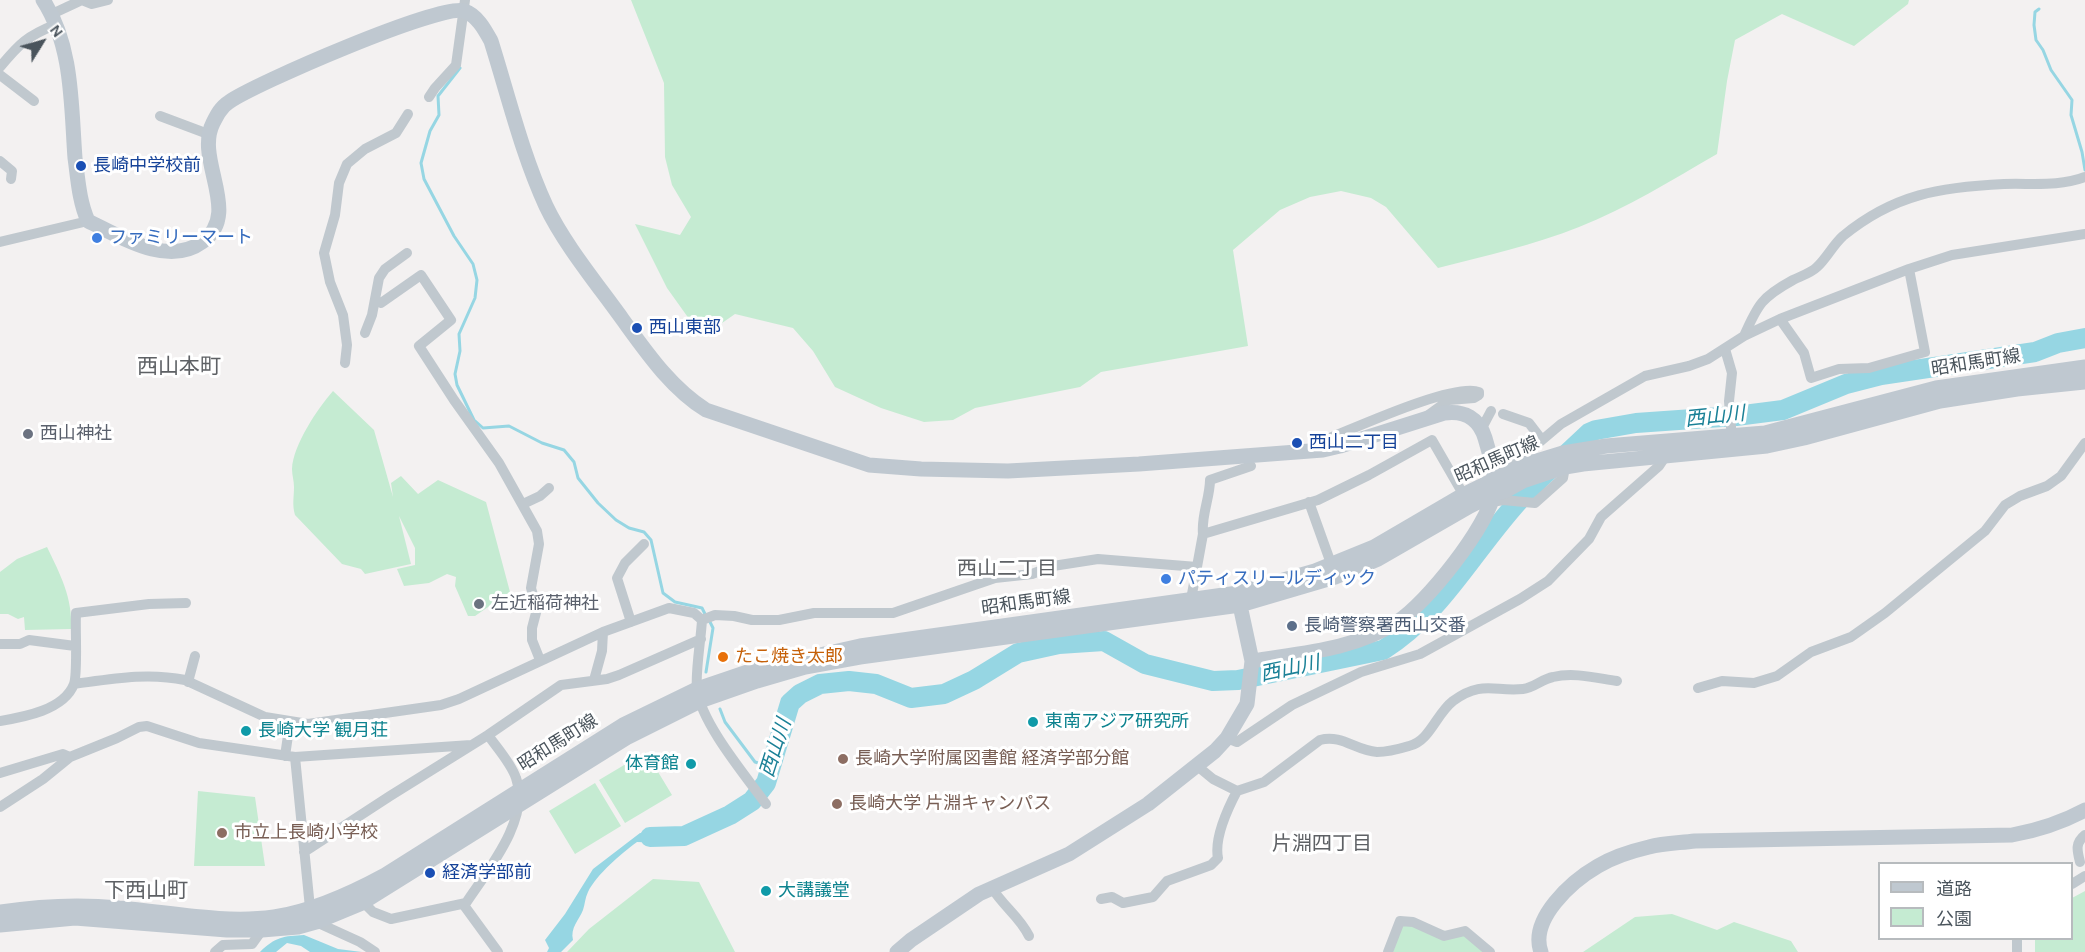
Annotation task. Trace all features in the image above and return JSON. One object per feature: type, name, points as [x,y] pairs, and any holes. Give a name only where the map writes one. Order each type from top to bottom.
[{"type":"street","points":[[43,0],[64,44],[78,180],[82,208],[88,221]]},
{"type":"street","points":[[0,67],[29,36],[82,0],[92,4],[108,0]]},
{"type":"street","points":[[429,98],[439,82],[456,65],[465,5]]},
{"type":"street","points":[[0,242],[88,221],[115,234],[167,253],[188,250],[204,241],[215,228],[219,208],[207,145],[208,134],[223,107],[245,92],[406,23],[465,5]]},
{"type":"street","points":[[465,5],[481,24],[491,41],[534,176],[547,208],[574,252],[645,351],[689,399],[706,410],[869,465],[1008,471],[1310,451],[1340,446],[1424,418],[1460,412],[1472,417],[1482,428],[1497,494]]},
{"type":"street","points":[[0,75],[33,101]]},
{"type":"street","points":[[345,363],[347,345],[343,315],[330,282],[324,254],[335,215],[339,183],[347,164],[365,149],[396,133],[408,114]]},
{"type":"street","points":[[160,116],[208,134]]},
{"type":"street","points":[[0,161],[12,171],[11,179]]},
{"type":"street","points":[[1743,336],[1756,308],[1763,299],[1817,267],[1842,237],[1874,213],[1913,196],[1944,189],[1988,185],[2065,184],[2085,177]]},
{"type":"street","points":[[1252,661],[1353,642],[1364,639],[1397,622],[1418,606],[1435,586],[1484,518],[1497,494],[1542,440],[1561,424],[1645,376],[1689,366],[1725,349],[1743,336],[1780,319],[1909,268],[1952,255],[2085,234]]},
{"type":"street","points":[[365,333],[372,315],[379,278],[385,269],[407,253]]},
{"type":"street","points":[[1780,319],[1804,353],[1811,378],[1839,369],[1869,368],[1925,351],[1909,268]]},
{"type":"street","points":[[381,303],[421,275],[451,320],[419,346],[499,463],[537,531],[539,544],[531,588],[537,609],[532,628],[532,640],[540,660]]},
{"type":"street","points":[[1725,349],[1732,372],[1729,405],[1731,437]]},
{"type":"street","name":"昭和馬町線","points":[[1497,494],[1524,465],[1584,456],[1666,448],[1765,433],[1936,388],[2085,367]]},
{"type":"street","name":"昭和馬町線","points":[[1731,437],[1767,446],[1940,401],[2085,382]]},
{"type":"street","points":[[1310,451],[1327,439],[1444,394],[1472,390],[1479,392],[1479,395],[1474,398],[1446,401],[1424,418]]},
{"type":"street","points":[[1482,428],[1491,411]]},
{"type":"street","points":[[1503,414],[1529,423],[1542,440]]},
{"type":"street","points":[[1203,534],[1309,502],[1369,475],[1432,440],[1467,500],[1497,494],[1535,503],[1563,478],[1565,467]]},
{"type":"street","points":[[1698,688],[1722,681],[1754,683],[1777,676],[1811,652],[1851,637],[1885,613],[1985,531],[2005,504],[2047,486],[2061,476],[2085,443]]},
{"type":"street","points":[[1227,738],[1237,742],[1292,705],[1361,672],[1420,654],[1548,581],[1590,539],[1601,518],[1659,466],[1666,448]]},
{"type":"street","name":"昭和馬町線","points":[[359,897],[518,791],[623,725],[699,695],[753,670],[860,646],[1239,599],[1333,571],[1374,547],[1467,500],[1497,494],[1523,481],[1565,467],[1584,456]]},
{"type":"street","points":[[1190,606],[1203,534],[1206,501],[1210,492],[1210,480],[1251,466]]},
{"type":"street","points":[[523,504],[540,496],[549,488]]},
{"type":"street","points":[[1309,502],[1333,571]]},
{"type":"street","points":[[631,622],[617,578],[625,563],[644,544]]},
{"type":"street","points":[[74,684],[153,675],[171,677],[188,682],[265,717],[308,724],[441,705],[459,699],[603,632],[669,608],[693,613],[704,619],[715,615],[753,620],[779,620],[814,613],[893,613],[995,578],[1032,574],[1053,566],[1098,560],[1197,567]]},
{"type":"street","points":[[897,952],[911,939],[963,903],[1069,854],[1149,804],[1227,738],[1247,704],[1252,661],[1239,599]]},
{"type":"street","points":[[0,721],[21,717],[50,707],[63,699],[74,684],[76,613],[148,604],[186,603]]},
{"type":"street","points":[[704,619],[699,695],[706,717],[766,804]]},
{"type":"street","points":[[594,680],[602,651],[603,632]]},
{"type":"street","points":[[304,852],[488,735],[561,685],[607,679],[701,639]]},
{"type":"street","points":[[0,644],[20,644],[29,640],[75,646]]},
{"type":"street","points":[[188,682],[195,656]]},
{"type":"street","points":[[1196,765],[1213,779],[1237,791],[1264,782],[1311,746],[1329,738],[1377,752],[1412,746],[1425,736],[1434,721],[1452,702],[1476,690],[1493,687],[1522,689],[1548,678],[1569,675],[1617,681]]},
{"type":"street","name":"昭和馬町線","points":[[0,925],[75,918],[227,930],[298,927],[313,915],[359,897],[518,807],[699,695]]},
{"type":"street","points":[[290,722],[290,756],[313,915],[375,952]]},
{"type":"street","points":[[0,807],[43,779],[70,757],[139,727],[147,726],[199,743],[290,756],[471,745]]},
{"type":"street","points":[[359,897],[373,912],[391,919],[463,904],[504,847],[518,807],[516,777],[488,735]]},
{"type":"street","points":[[0,773],[63,754],[70,757]]},
{"type":"street","points":[[1101,899],[1112,897],[1123,903],[1153,897],[1167,881],[1211,865],[1218,858],[1216,848],[1223,821],[1237,791]]},
{"type":"street","points":[[1541,952],[1538,945],[1541,924],[1551,906],[1559,898],[1597,866],[1651,846],[1695,841],[2012,835],[2044,829],[2085,810]]},
{"type":"street","points":[[2073,883],[2084,867],[2077,847],[2079,840],[2085,835]]},
{"type":"street","points":[[992,888],[1024,924],[1029,936]]},
{"type":"street","points":[[463,904],[498,952]]},
{"type":"street","name":"昭和馬町線","points":[[0,912],[73,906],[226,918],[313,915]]},
{"type":"street","points":[[1388,952],[1400,921],[1413,922],[1444,936],[1465,931],[1490,952]]},
{"type":"street","points":[[215,952],[223,945],[252,944],[262,930]]},
{"type":"green space","points":[[631,0],[1909,0],[1908,4],[1854,46],[1782,14],[1735,40],[1717,154],[1649,193],[1597,219],[1527,245],[1438,268],[1386,207],[1371,198],[1341,191],[1310,197],[1280,210],[1233,250],[1248,346],[1101,372],[1080,387],[975,408],[953,420],[924,422],[881,408],[835,387],[813,351],[793,328],[735,314],[702,337],[667,288],[635,224],[680,235],[691,217],[672,185],[665,157],[664,83]]},
{"type":"green space","points":[[333,391],[374,430],[393,497],[391,483],[401,476],[418,494],[438,480],[486,502],[510,592],[475,616],[468,616],[455,586],[456,577],[447,574],[429,583],[404,586],[397,569],[415,565],[415,548],[399,516],[411,564],[365,574],[361,569],[342,564],[295,515],[293,459],[307,427]]},
{"type":"green space","points":[[47,547],[68,597],[71,629],[25,630],[24,617],[18,619],[8,614],[0,614],[0,572],[17,559]]},
{"type":"green space","points":[[646,752],[672,795],[625,823],[599,780]]},
{"type":"green space","points":[[595,783],[621,826],[575,854],[549,811]]},
{"type":"green space","points":[[198,791],[255,797],[265,866],[194,866]]},
{"type":"green space","points":[[653,879],[699,882],[735,952],[567,952],[589,929]]},
{"type":"green space","points":[[2085,891],[2085,952],[2035,952],[2035,940],[2073,940],[2073,897]]},
{"type":"green space","points":[[1672,914],[1717,930],[1734,922],[1791,941],[1798,952],[1583,952],[1635,917]]},
{"type":"green space","points":[[1411,925],[1463,934],[1484,952],[1393,952],[1402,926]]},
{"type":"water","points":[[675,831],[679,841],[637,842],[624,852],[603,871],[592,885],[574,928],[573,940],[561,952],[547,952],[549,948],[545,940],[565,914],[593,869],[640,833],[650,834]]},
{"type":"water","points":[[304,935],[338,949],[362,952],[310,952],[301,946],[287,943],[276,952],[260,952],[280,938]]},
{"type":"waterway","points":[[2039,9],[2035,12],[2036,40],[2051,70],[2072,100],[2071,115],[2085,170]]},
{"type":"waterway","points":[[460,68],[438,96],[439,115],[430,131],[421,163],[424,179],[454,236],[473,264],[477,280],[475,298],[459,334],[460,351],[455,374],[457,385],[474,420],[483,428],[509,426],[542,443],[564,450],[574,462],[578,478],[598,503],[616,520],[629,528],[644,532],[651,540],[663,593],[675,602],[702,608],[705,614]]},
{"type":"waterway","name":"西山川","points":[[650,837],[684,836],[730,815],[752,801],[766,783],[790,703],[800,694],[820,684],[849,681],[876,684],[911,698],[944,694],[974,680],[1018,653],[1059,644],[1104,641],[1145,664],[1213,681],[1238,680],[1383,650],[1424,617],[1507,514],[1589,433],[1636,423],[1736,416],[1783,410],[1846,384],[1881,375],[2035,352],[2058,343],[2085,338]]},
{"type":"waterway","points":[[706,672],[713,628],[709,620]]},
{"type":"waterway","points":[[720,709],[725,722],[755,762],[771,767]]},
{"type":"place","name":"長崎中学校前","points":[[81,166]]},
{"type":"place","name":"ファミリーマート","points":[[97,238]]},
{"type":"place","name":"西山東部","points":[[637,328]]},
{"type":"place","name":"西山神社","points":[[28,434]]},
{"type":"place","name":"西山二丁目","points":[[1297,443]]},
{"type":"place","name":"パティスリールディック","points":[[1166,579]]},
{"type":"place","name":"左近稲荷神社","points":[[479,604]]},
{"type":"place","name":"長崎警察署西山交番","points":[[1292,626]]},
{"type":"place","name":"たこ焼き太郎","points":[[723,657]]},
{"type":"place","name":"東南アジア研究所","points":[[1033,722]]},
{"type":"place","name":"長崎大学 観月荘","points":[[246,731]]},
{"type":"place","name":"長崎大学附属図書館 経済学部分館","points":[[843,759]]},
{"type":"place","name":"体育館","points":[[691,764]]},
{"type":"place","name":"長崎大学 片淵キャンパス","points":[[837,804]]},
{"type":"place","name":"市立上長崎小学校","points":[[222,833]]},
{"type":"place","name":"経済学部前","points":[[430,873]]},
{"type":"place","name":"大講議堂","points":[[766,891]]},
{"type":"district","name":"西山本町","points":[[179,367]]},
{"type":"district","name":"西山二丁目","points":[[1007,569]]},
{"type":"district","name":"片淵四丁目","points":[[1322,844]]},
{"type":"district","name":"下西山町","points":[[146,891]]}]
